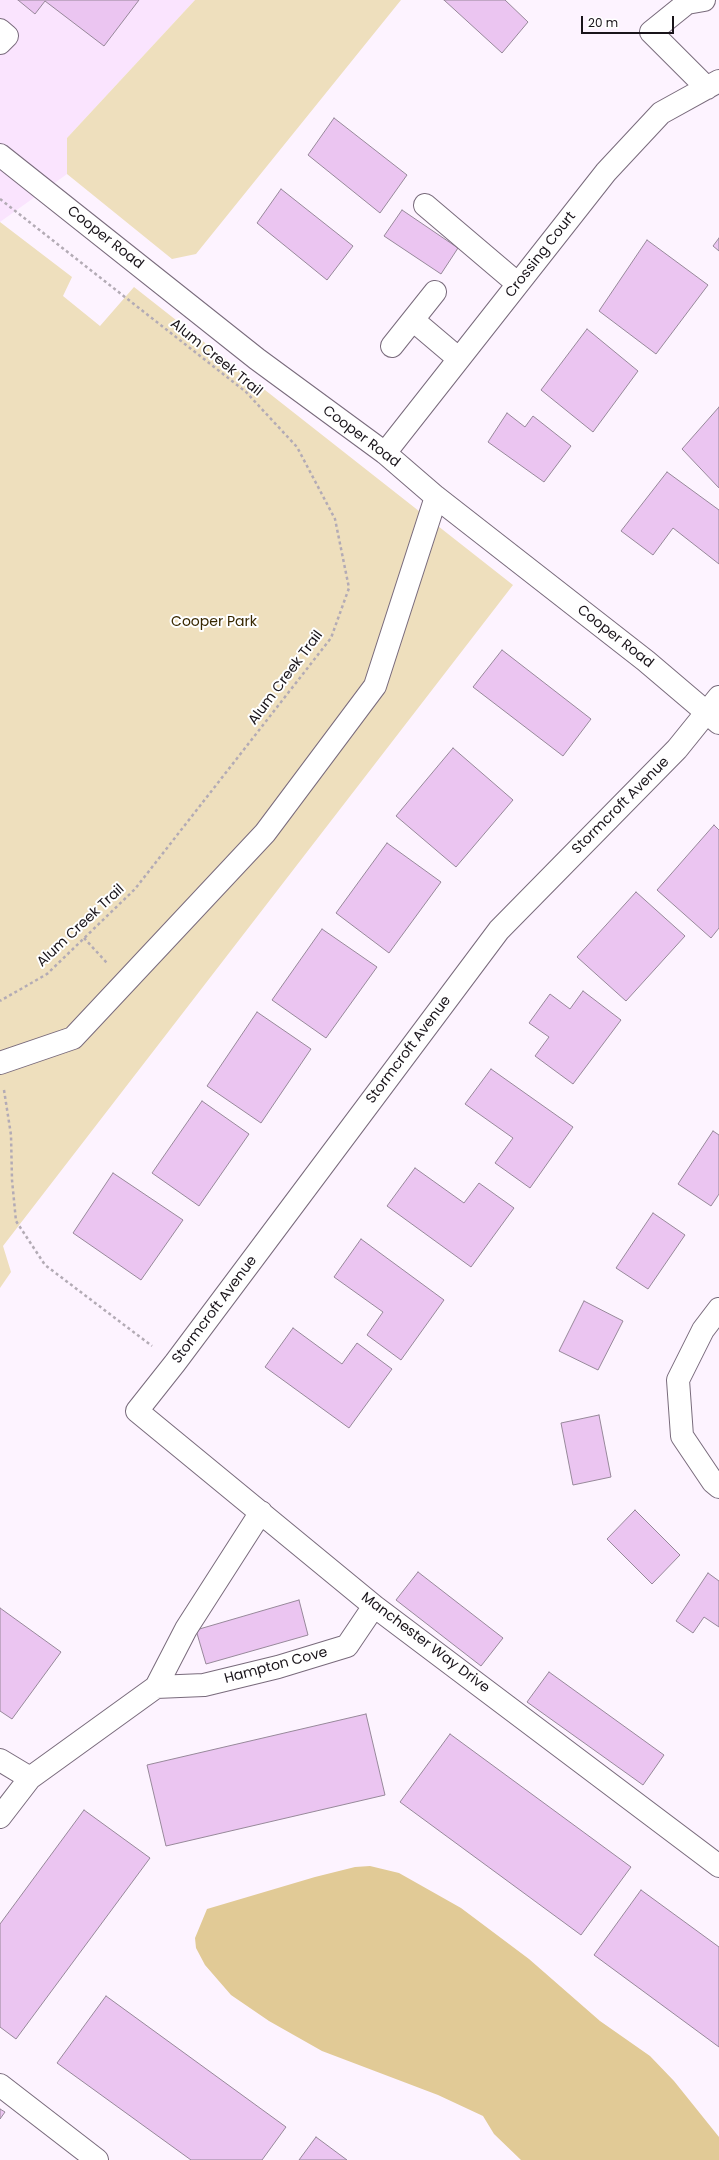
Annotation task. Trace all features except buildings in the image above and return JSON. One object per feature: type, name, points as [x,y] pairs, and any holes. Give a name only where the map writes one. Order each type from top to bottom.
[{"type":"street","points":[[704,0],[687,3],[651,32],[713,84]]},
{"type":"street","points":[[0,30],[7,36],[0,43]]},
{"type":"street","name":"Crossing Court","points":[[385,453],[606,172],[661,113],[713,84]]},
{"type":"street","name":"Cooper Road","points":[[0,155],[257,359],[385,453],[436,497],[646,661],[715,711]]},
{"type":"street","points":[[425,205],[518,284]]},
{"type":"street","points":[[392,346],[435,292]]},
{"type":"street","points":[[413,320],[459,359]]},
{"type":"street","points":[[0,1063],[73,1038],[265,832],[375,686],[436,497]]},
{"type":"street","name":"Stormcroft Avenue","points":[[137,1411],[175,1363],[499,930],[715,711]]},
{"type":"street","points":[[719,1309],[703,1330],[678,1380],[682,1436],[713,1482],[719,1487]]},
{"type":"street","name":"Manchester Way Drive","points":[[137,1411],[374,1606],[719,1866]]},
{"type":"street","points":[[0,1817],[30,1778],[156,1687],[186,1629],[261,1512]]},
{"type":"street","name":"Hampton Cove","points":[[156,1687],[204,1685],[278,1668],[347,1646],[374,1606]]},
{"type":"street","points":[[0,1760],[30,1778]]},
{"type":"street","points":[[0,2085],[97,2160]]},
{"type":"path","name":"Alum Creek Trail","points":[[0,199],[246,392],[297,447],[335,519],[349,588],[331,638],[135,889],[47,974],[0,1001]]},
{"type":"path","points":[[84,938],[125,982]]},
{"type":"path","points":[[4,1088],[11,1134],[12,1180],[16,1221],[45,1265],[175,1363]]},
{"type":"shaded area","points":[[0,0],[195,0],[67,138],[67,174],[0,222]]},
{"type":"shaded area","points":[[370,1866],[399,1873],[461,1908],[529,1959],[600,2021],[650,2056],[674,2081],[719,2137],[719,2160],[521,2160],[494,2134],[483,2116],[438,2095],[322,2051],[269,2021],[231,1995],[205,1965],[196,1948],[195,1938],[207,1909],[315,1877],[355,1867]]},
{"type":"green space","points":[[195,0],[401,0],[196,254],[172,259],[67,174],[67,138]]},
{"type":"green space","name":"Cooper Park","points":[[0,222],[72,277],[63,296],[100,326],[134,287],[513,585],[3,1246],[11,1272],[0,1288]]}]
